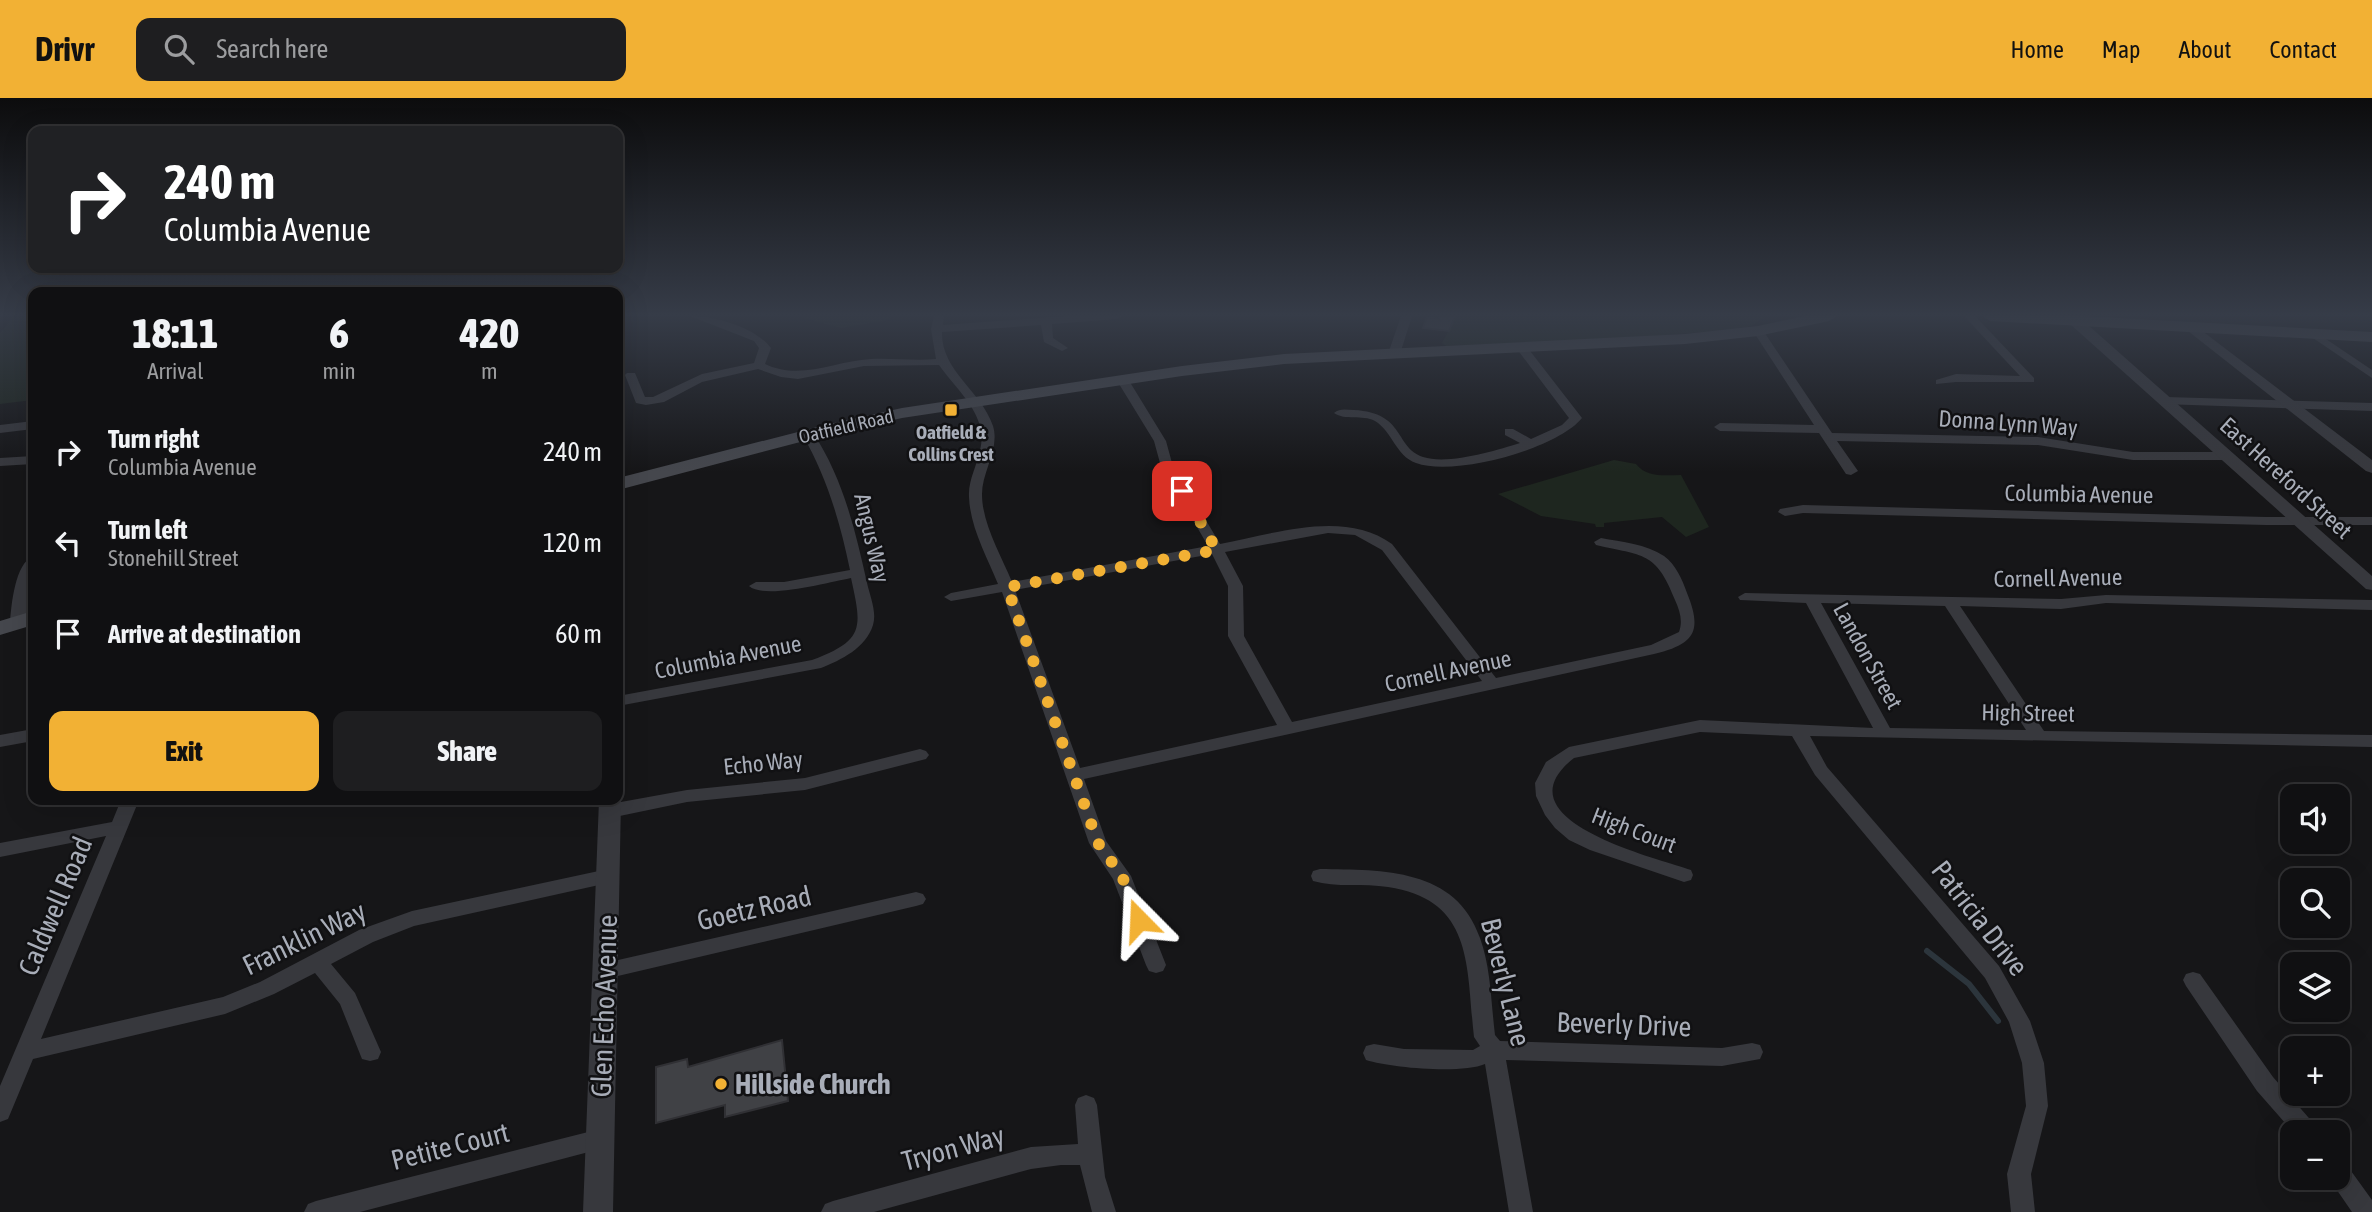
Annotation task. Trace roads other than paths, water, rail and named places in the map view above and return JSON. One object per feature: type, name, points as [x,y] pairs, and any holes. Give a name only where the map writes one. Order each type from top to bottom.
[{"type":"main road","name":"Oatfield Road","points":[[623,483],[808,434],[902,413],[1206,368]]},
{"type":"street","points":[[631,375],[640,400],[647,402],[659,400],[705,377],[746,368]]},
{"type":"street","points":[[765,368],[780,375],[793,377],[829,368]]},
{"type":"street","points":[[945,368],[981,408],[989,443],[975,481],[975,501],[1098,843],[1122,876],[1156,965]]},
{"type":"street","points":[[1340,413],[1379,419],[1412,456],[1428,463],[1474,459],[1530,444],[1564,430],[1576,418],[1538,368]]},
{"type":"street","points":[[1782,368],[1851,471]]},
{"type":"street","points":[[1940,382],[1956,378],[2030,380],[2019,368]]},
{"type":"street","name":"East Hereford Street","points":[[2128,368],[2372,585]]},
{"type":"street","points":[[2245,368],[2372,468]]},
{"type":"street","points":[[1122,379],[1160,441],[1166,463],[1239,593],[1234,621],[1236,636],[1287,729]]},
{"type":"street","points":[[2165,401],[2372,407]]},
{"type":"street","points":[[0,429],[28,426]]},
{"type":"street","name":"Donna Lynn Way","points":[[1720,427],[2038,441],[2133,456],[2227,456]]},
{"type":"street","points":[[1509,432],[1530,444]]},
{"type":"street","name":"Angus Way","points":[[808,434],[839,492],[867,616],[867,626],[845,650]]},
{"type":"street","points":[[0,462],[28,460]]},
{"type":"street","name":"Columbia Avenue","points":[[1785,512],[1803,509],[2372,521]]},
{"type":"street","points":[[951,597],[1328,529],[1349,530],[1370,536],[1387,547],[1493,685]]},
{"type":"street","name":"Cornell Avenue","points":[[1074,775],[1654,649],[1672,644],[1685,635],[1691,624],[1689,614],[1669,568],[1657,558],[1641,551],[1601,542]]},
{"type":"street","points":[[757,586],[784,586],[857,573]]},
{"type":"street","points":[[17,623],[19,595],[28,574]]},
{"type":"street","name":"Cornell Avenue","points":[[1745,597],[2061,604],[2106,599],[2372,605]]},
{"type":"street","name":"Landon Street","points":[[1811,599],[1885,734]]},
{"type":"street","points":[[1950,602],[2038,735]]},
{"type":"street","name":"Columbia Avenue","points":[[623,700],[815,664],[845,650]]},
{"type":"street","name":"High Street","points":[[1684,728],[1885,734],[2372,741]]},
{"type":"street","name":"High Court","points":[[1684,728],[1569,753],[1552,766],[1544,783],[1545,796],[1551,810],[1576,835],[1684,875]]},
{"type":"street","name":"Patricia Drive","points":[[1798,731],[1821,771],[1992,972],[2019,1021],[2033,1063],[2037,1106],[2019,1174],[2023,1212]]},
{"type":"street","points":[[0,741],[28,736]]},
{"type":"street","name":"Echo Way","points":[[623,804],[805,784],[920,755]]},
{"type":"street","name":"Caldwell Road","points":[[0,1112],[128,805]]},
{"type":"street","name":"Glen Echo Avenue","points":[[598,1212],[610,806]]},
{"type":"street","points":[[0,850],[119,827]]},
{"type":"street","name":"Franklin Way","points":[[25,1052],[225,1005],[267,988],[366,936],[412,919],[608,876]]},
{"type":"street","name":"Beverly Lane","points":[[1320,876],[1405,881],[1449,902],[1459,913],[1470,938],[1485,1037],[1494,1050],[1521,1212]]},
{"type":"street","name":"Goetz Road","points":[[605,971],[916,899]]},
{"type":"street","points":[[318,962],[348,999],[370,1052]]},
{"type":"street","points":[[2193,980],[2265,1084],[2296,1120]]},
{"type":"street","name":"Beverly Drive","points":[[1374,1053],[1404,1058],[1475,1059],[1494,1050],[1722,1057],[1752,1052]]},
{"type":"street","points":[[1086,1105],[1093,1177],[1104,1212]]},
{"type":"street","name":"Petite Court","points":[[316,1212],[600,1139]]},
{"type":"street","name":"Tryon Way","points":[[832,1212],[1031,1158],[1061,1154],[1091,1155]]},
{"type":"street","points":[[2350,1189],[2366,1212]]},
{"type":"waterway","points":[[1927,951],[1969,984],[1998,1021]]},
{"type":"place","name":"Oatfield & Collins Crest","points":[[951,410]]},
{"type":"place","name":"Hillside Church","points":[[721,1084]]}]
